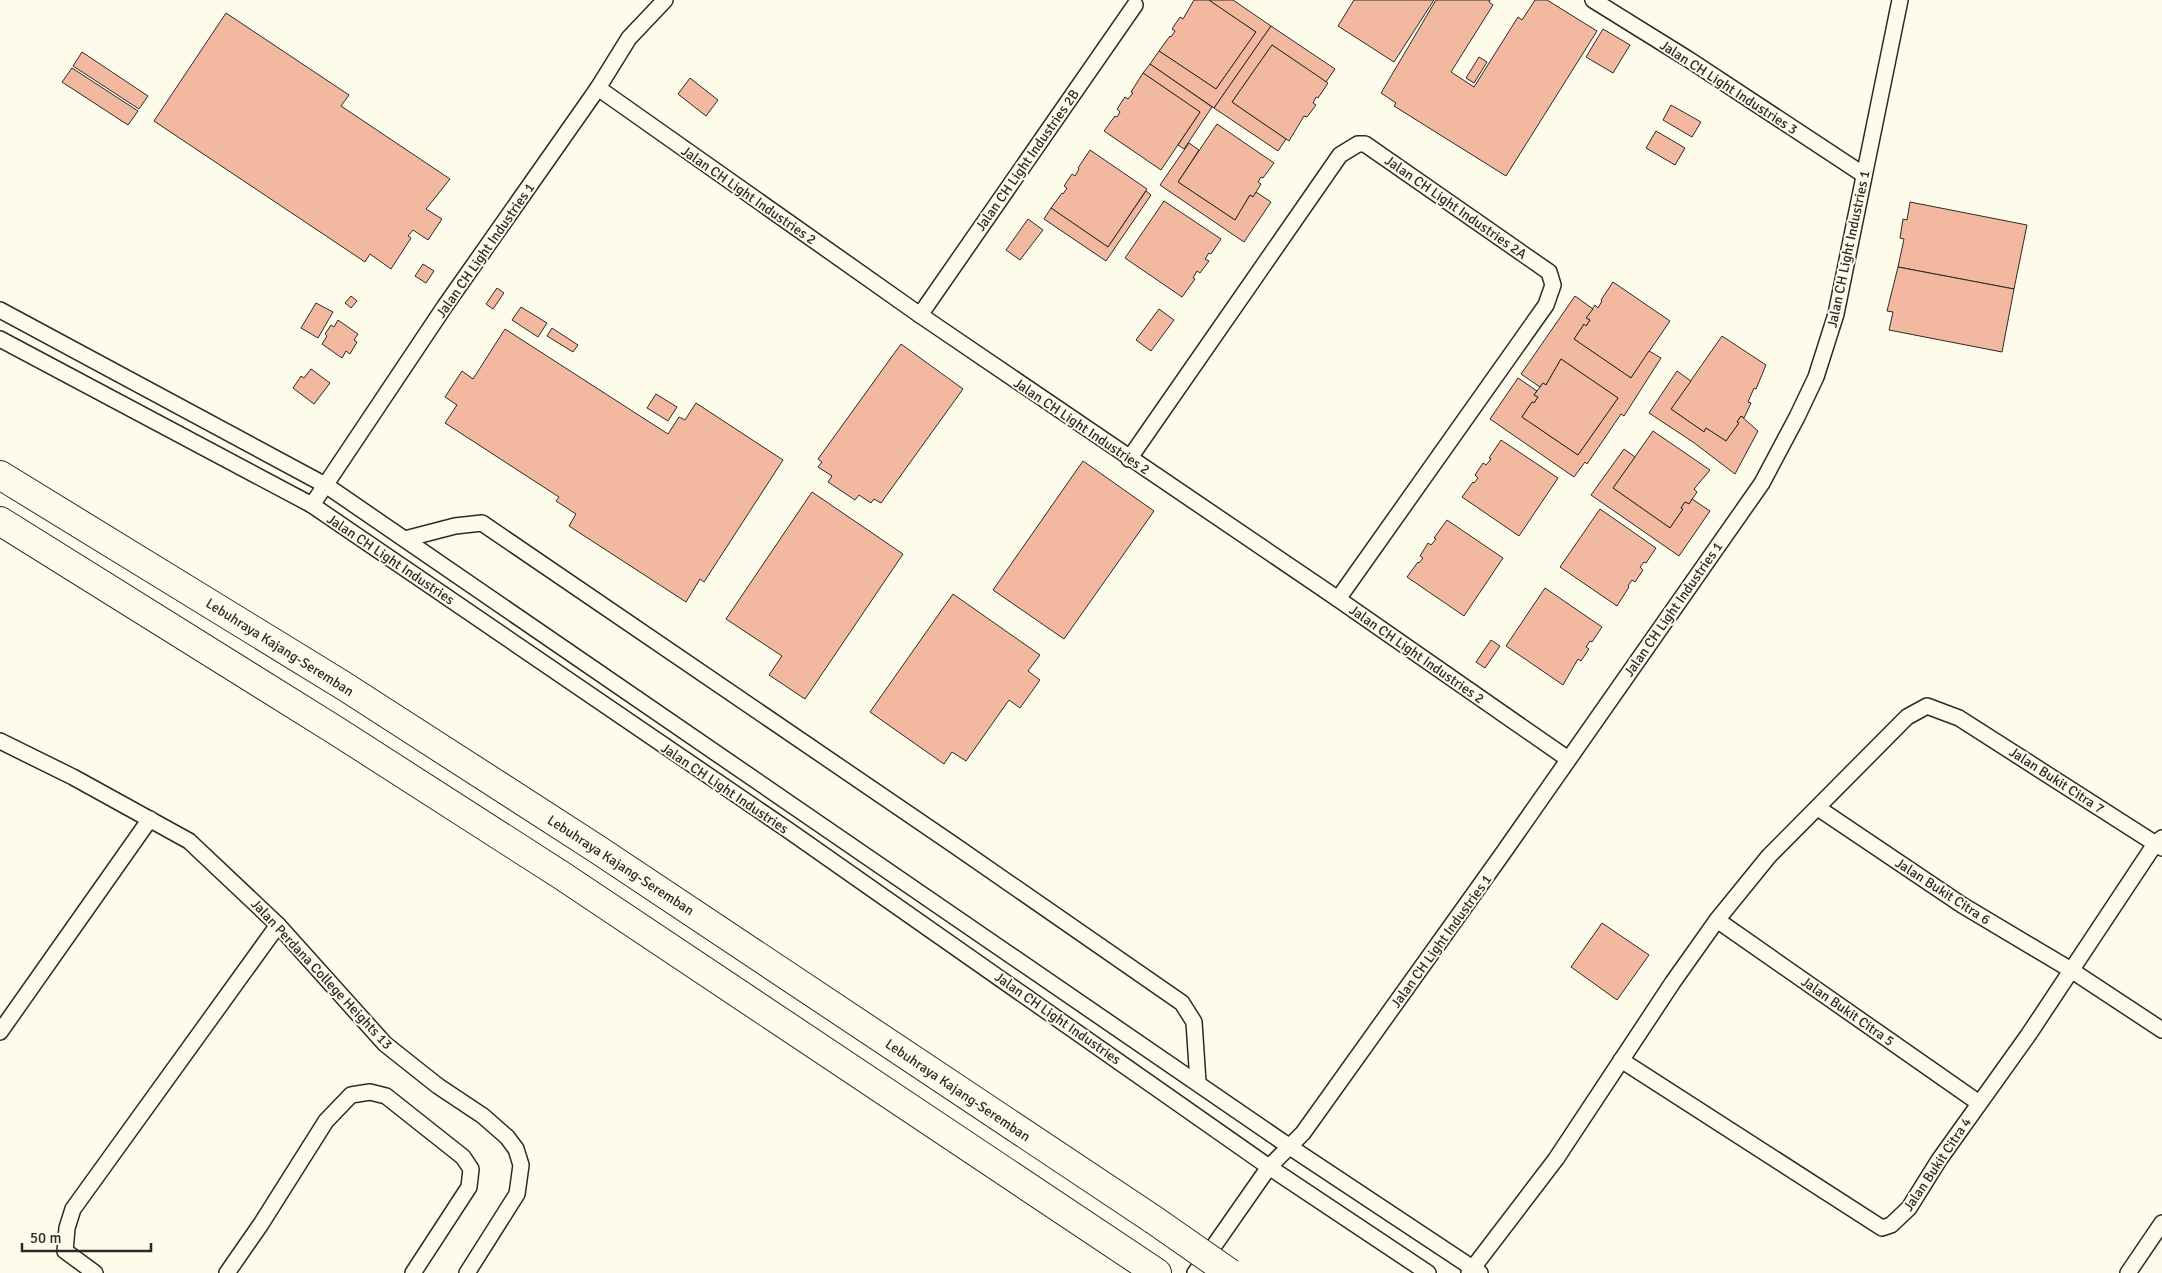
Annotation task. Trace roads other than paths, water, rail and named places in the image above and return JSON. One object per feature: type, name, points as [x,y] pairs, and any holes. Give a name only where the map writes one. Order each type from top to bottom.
[{"type":"highway","name":"Lebuhraya Kajang-Seremban","points":[[0,475],[336,681],[597,849],[1154,1220],[1230,1273]]},
{"type":"highway","points":[[0,521],[335,730],[561,875],[1157,1273]]},
{"type":"street","name":"Jalan CH Light Industries 1","points":[[312,505],[327,486],[445,306],[598,88],[629,38],[666,0]]},
{"type":"street","name":"Jalan CH Light Industries 3","points":[[1593,0],[1688,59],[1864,175]]},
{"type":"street","name":"Jalan CH Light Industries 1","points":[[1195,1273],[1269,1167],[1303,1133],[1762,483],[1816,377],[1836,314],[1900,0]]},
{"type":"street","name":"Jalan CH Light Industries 2B","points":[[920,315],[1135,6]]},
{"type":"street","name":"Jalan CH Light Industries 2","points":[[598,88],[920,315],[1129,459],[1338,599],[1568,759]]},
{"type":"street","name":"Jalan CH Light Industries 2A","points":[[1129,459],[1340,155],[1358,144],[1365,144],[1549,272],[1553,285],[1546,305],[1338,599]]},
{"type":"street","name":"Jalan CH Light Industries","points":[[0,310],[327,486],[1198,1082],[1290,1147],[1474,1271]]},
{"type":"street","name":"Jalan CH Light Industries","points":[[0,339],[312,505],[788,830],[1269,1167],[1428,1273]]},
{"type":"street","name":"Jalan CH Light Industries","points":[[405,539],[454,526],[482,523],[930,828],[1182,1003],[1194,1022],[1198,1082]]},
{"type":"street","name":"Jalan Bukit Citra 7","points":[[1474,1271],[1556,1159],[1717,920],[1768,856],[1818,808],[1907,716],[1927,706],[1959,718],[2160,843]]},
{"type":"street","name":"Jalan Perdana College Heights 13","points":[[0,741],[73,777],[189,841],[278,925],[385,1044],[438,1086],[483,1116],[507,1137],[516,1149],[521,1165],[518,1194],[466,1273]]},
{"type":"street","name":"Jalan Bukit Citra 6","points":[[1818,808],[1962,905],[2071,970],[2162,1030]]},
{"type":"street","points":[[0,1032],[150,819]]},
{"type":"street","name":"Jalan Bukit Citra 4","points":[[1621,1060],[1882,1228],[1891,1225],[1909,1208],[1979,1103],[2029,1034],[2071,970],[2160,843]]},
{"type":"street","name":"Jalan Bukit Citra 5","points":[[1717,920],[1979,1103]]},
{"type":"street","points":[[95,1273],[66,1251],[67,1228],[73,1210],[278,925]]},
{"type":"street","points":[[227,1273],[261,1224],[326,1121],[351,1095],[370,1092],[386,1096],[463,1157],[471,1169],[469,1187],[413,1273]]},
{"type":"street","points":[[2128,1273],[2162,1223]]}]
